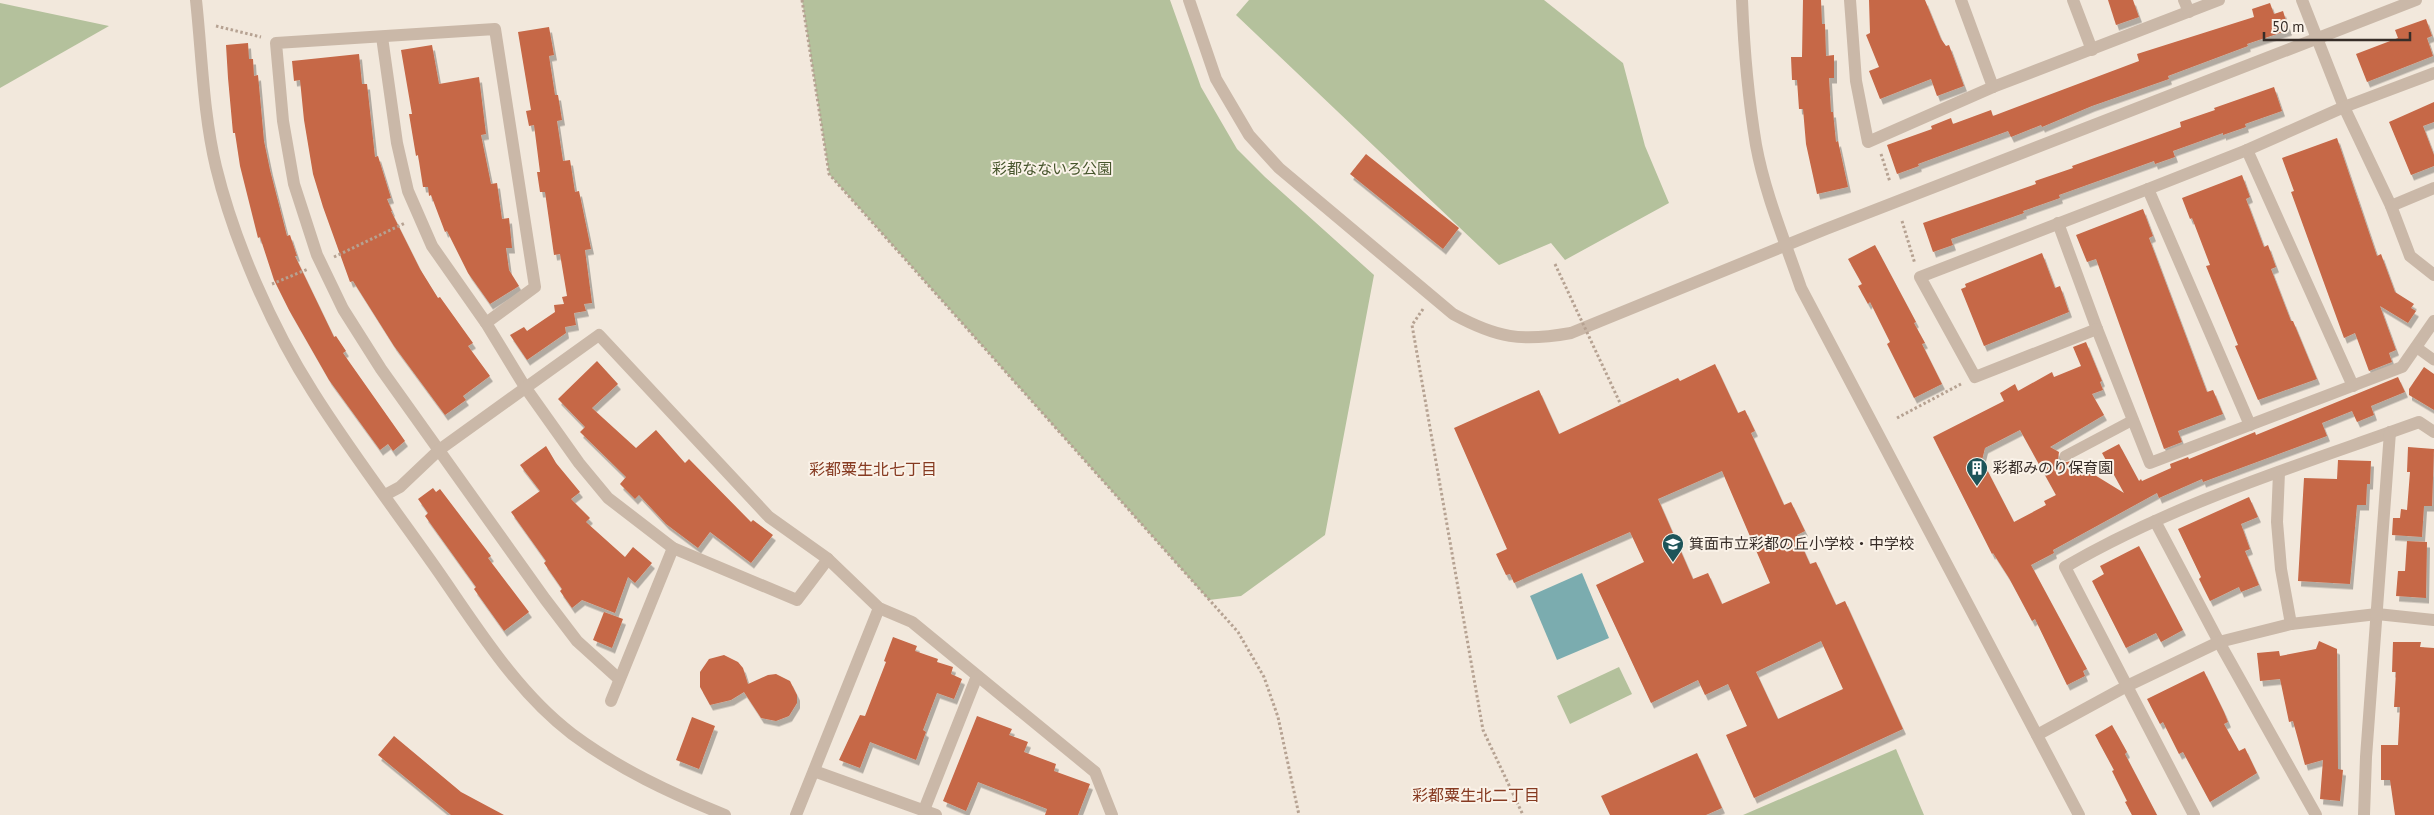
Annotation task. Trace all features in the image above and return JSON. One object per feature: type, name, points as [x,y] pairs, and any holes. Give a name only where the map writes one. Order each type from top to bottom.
[{"type":"street","points":[[196,0],[205,96],[216,167],[240,244],[262,296],[312,391],[504,662],[536,700],[570,732],[621,768],[669,792],[725,815]]},
{"type":"street","points":[[1189,0],[1216,79],[1249,135],[1278,168],[1453,314],[1479,328],[1504,336],[1538,339],[1571,333],[1787,245],[2416,0]]},
{"type":"street","points":[[1742,0],[1745,65],[1756,146],[1773,207],[1801,288],[2079,815]]},
{"type":"street","points":[[1850,0],[1856,81],[1868,142],[1993,87],[2092,50],[2187,6],[2218,0]]},
{"type":"street","points":[[1961,0],[1993,87]]},
{"type":"street","points":[[2073,0],[2092,50]]},
{"type":"street","points":[[2302,0],[2344,107],[2391,206],[2410,256],[2434,275]]},
{"type":"street","points":[[486,323],[534,287],[495,29],[276,43],[283,121],[294,184],[320,263],[343,309],[381,369],[577,641],[619,679]]},
{"type":"street","points":[[382,37],[397,143],[408,191],[432,246],[486,323],[525,387],[608,498],[673,548],[797,600],[828,559]]},
{"type":"street","points":[[2097,329],[1975,377],[1920,277],[2148,189],[2246,150],[2344,107],[2434,73]]},
{"type":"street","points":[[2246,150],[2352,386]]},
{"type":"street","points":[[2391,206],[2434,188]]},
{"type":"street","points":[[2148,189],[2250,425]]},
{"type":"street","points":[[2058,223],[2097,329],[2150,463],[2402,368],[2434,321]]},
{"type":"street","points":[[385,495],[400,487],[439,450],[598,335],[769,517],[828,559],[878,608],[912,622],[1095,772],[1112,815]]},
{"type":"street","points":[[2194,815],[2065,567],[2107,543],[2155,521],[2279,472],[2419,422],[2434,432]]},
{"type":"street","points":[[2350,815],[2364,814],[2390,432]]},
{"type":"street","points":[[2279,472],[2277,522],[2281,569],[2291,624]]},
{"type":"street","points":[[2155,521],[2219,642],[2316,815]]},
{"type":"street","points":[[611,701],[673,548]]},
{"type":"street","points":[[796,815],[878,608]]},
{"type":"street","points":[[2037,735],[2127,686],[2219,642],[2291,624],[2377,614],[2434,620]]},
{"type":"street","points":[[814,771],[930,813],[977,676]]},
{"type":"lane","points":[[2416,347],[2434,360]]},
{"type":"lane","points":[[2065,456],[2133,420]]},
{"type":"path","points":[[802,0],[829,174],[1238,632],[1264,677],[1278,717],[1299,815]]},
{"type":"path","points":[[216,26],[262,37]]},
{"type":"path","points":[[1876,139],[1890,182]]},
{"type":"path","points":[[272,284],[420,217]]},
{"type":"path","points":[[1902,221],[1920,277]]},
{"type":"path","points":[[1555,264],[1621,405]]},
{"type":"path","points":[[1425,307],[1412,325],[1483,730],[1523,815]]},
{"type":"path","points":[[1897,418],[1975,377]]},
{"type":"green space","name":"彩都なないろ公園","points":[[802,0],[1170,0],[1201,87],[1237,149],[1265,177],[1374,275],[1325,535],[1241,596],[1209,600],[829,174]]},
{"type":"green space","points":[[1249,0],[1544,0],[1623,63],[1645,146],[1669,203],[1565,260],[1551,243],[1499,265],[1236,15]]},
{"type":"green space","points":[[0,3],[109,26],[0,88]]},
{"type":"green space","points":[[1619,667],[1632,694],[1570,724],[1557,696]]},
{"type":"green space","points":[[1896,749],[1924,815],[1743,815]]},
{"type":"water","points":[[1582,573],[1609,638],[1557,660],[1530,596]]},
{"type":"building","points":[[1803,0],[1821,0],[1822,24],[1825,24],[1826,56],[1834,55],[1834,78],[1829,78],[1831,112],[1833,112],[1836,142],[1838,141],[1848,187],[1817,194],[1806,144],[1803,109],[1799,109],[1797,80],[1792,80],[1791,57],[1802,57]]},
{"type":"building","points":[[1869,0],[1925,0],[1941,39],[1946,46],[1949,45],[1964,86],[1937,96],[1931,79],[1880,99],[1869,71],[1879,67],[1866,35],[1870,33]]},
{"type":"building","points":[[2108,0],[2133,0],[2139,17],[2116,25]]},
{"type":"building","points":[[2270,3],[2274,14],[2283,11],[2289,30],[2247,44],[2248,46],[2168,76],[2169,79],[2092,106],[2042,127],[2041,125],[2011,137],[2008,131],[1918,164],[1919,166],[1897,174],[1887,145],[1932,129],[1931,126],[1951,118],[1953,124],[1991,110],[1993,116],[2139,61],[2137,54],[2254,17],[2252,9]]},
{"type":"building","points":[[2426,19],[2432,36],[2427,38],[2433,56],[2367,82],[2356,54],[2398,38],[2395,30]]},
{"type":"building","points":[[549,27],[554,55],[549,56],[555,95],[558,95],[562,120],[557,121],[563,161],[570,160],[575,192],[579,191],[591,249],[585,250],[592,303],[584,304],[586,311],[574,313],[576,325],[565,327],[566,333],[527,360],[510,335],[524,327],[527,331],[555,312],[554,305],[564,304],[562,297],[567,296],[560,254],[554,255],[545,192],[540,192],[537,172],[540,172],[534,125],[529,126],[526,111],[531,110],[518,32]]},
{"type":"building","points":[[248,43],[249,59],[253,59],[254,76],[258,75],[264,141],[287,236],[290,235],[297,256],[295,256],[334,337],[336,336],[346,351],[343,353],[405,441],[393,451],[388,444],[380,450],[329,380],[274,280],[260,237],[258,238],[240,166],[235,133],[233,133],[226,45]]},
{"type":"building","points":[[432,45],[439,84],[479,77],[486,134],[481,135],[491,184],[497,183],[502,219],[509,218],[512,248],[506,248],[509,270],[519,286],[490,304],[468,273],[447,231],[445,232],[431,195],[429,196],[428,187],[423,187],[418,155],[416,156],[409,114],[412,114],[401,50]]},
{"type":"building","points":[[359,54],[362,84],[367,84],[375,157],[378,156],[391,198],[387,199],[391,211],[420,269],[438,298],[440,297],[473,343],[468,346],[490,376],[463,396],[466,400],[445,415],[394,346],[353,281],[350,282],[313,174],[304,120],[300,80],[294,81],[292,61]]},
{"type":"building","points":[[2274,87],[2282,111],[2245,124],[2246,127],[2173,151],[2175,157],[2155,164],[2154,161],[2059,195],[2060,198],[2023,211],[2024,213],[1951,239],[1953,245],[1933,252],[1923,223],[2036,184],[2035,181],[2073,168],[2072,166],[2181,127],[2180,122],[2215,110],[2214,108]]},
{"type":"building","points":[[2434,102],[2434,122],[2423,126],[2434,155],[2434,166],[2411,175],[2389,122]]},
{"type":"building","points":[[2337,138],[2377,256],[2381,254],[2395,292],[2414,304],[2411,308],[2416,311],[2408,323],[2380,306],[2396,350],[2389,353],[2392,362],[2369,371],[2355,333],[2344,338],[2291,192],[2294,191],[2282,158]]},
{"type":"building","points":[[1366,154],[1459,228],[1443,249],[1350,174]]},
{"type":"building","points":[[2242,175],[2250,197],[2246,199],[2264,247],[2268,245],[2276,267],[2271,269],[2291,321],[2293,321],[2317,379],[2258,400],[2235,346],[2238,345],[2206,266],[2210,265],[2192,218],[2190,219],[2182,198]]},
{"type":"building","points":[[2143,209],[2153,236],[2149,238],[2207,392],[2213,390],[2223,414],[2178,431],[2182,442],[2164,449],[2096,259],[2087,262],[2076,235]]},
{"type":"building","points":[[1875,245],[1916,322],[1914,323],[1925,343],[1922,344],[1942,384],[1914,398],[1887,344],[1890,342],[1870,302],[1868,304],[1858,286],[1862,284],[1848,259]]},
{"type":"building","points":[[2042,253],[2055,288],[2060,286],[2069,312],[1984,346],[1961,289],[1966,287],[1965,284]]},
{"type":"building","points":[[2086,342],[2102,381],[2100,382],[2103,390],[2092,394],[2104,415],[2050,447],[2059,452],[2058,459],[2061,463],[2072,461],[2124,493],[2102,453],[2119,444],[2139,481],[2141,479],[2142,481],[2171,468],[2170,464],[2188,457],[2189,459],[2255,432],[2256,435],[2398,377],[2405,392],[2371,406],[2374,415],[2357,422],[2352,411],[2322,423],[2327,436],[2203,482],[2202,479],[2159,498],[2157,493],[2053,550],[2054,553],[2031,565],[2087,669],[2083,671],[2085,676],[2067,685],[2035,619],[2032,621],[2009,578],[1992,554],[1933,437],[2004,401],[2000,393],[2015,384],[2018,391],[2052,372],[2054,377],[2081,366],[2073,347]],"holes":[[[2020,430],[2056,495],[2044,501],[2046,505],[2014,522],[1982,460],[1985,448]]]},
{"type":"building","points":[[597,361],[618,384],[592,408],[636,448],[656,430],[685,463],[689,459],[751,522],[753,520],[773,535],[751,563],[710,532],[698,548],[666,524],[639,495],[635,499],[620,484],[626,477],[580,432],[585,427],[558,399]]},
{"type":"building","points":[[1715,364],[1738,413],[1745,410],[1755,431],[1751,433],[1784,505],[1791,502],[1805,531],[1797,535],[1810,564],[1816,562],[1836,605],[1845,601],[1903,729],[1754,798],[1726,735],[1747,726],[1728,684],[1705,695],[1698,680],[1651,703],[1596,585],[1644,562],[1630,532],[1514,583],[1510,574],[1506,575],[1496,554],[1507,549],[1454,428],[1539,390],[1559,434],[1678,378],[1680,381]],"holes":[[[1722,471],[1770,583],[1722,604],[1708,573],[1693,579],[1658,499]],[[1821,641],[1843,689],[1778,719],[1756,672]]]},
{"type":"building","points":[[2424,367],[2434,374],[2434,410],[2409,395],[2409,389]]},
{"type":"building","points":[[546,446],[556,463],[580,492],[571,499],[590,518],[586,522],[625,557],[633,547],[652,563],[635,583],[628,577],[615,613],[582,600],[572,608],[560,591],[562,589],[544,563],[546,561],[511,512],[540,491],[520,465]]},
{"type":"building","points":[[2408,447],[2434,449],[2432,506],[2424,506],[2422,537],[2392,535],[2393,518],[2400,518],[2401,509],[2407,510],[2410,472],[2407,472]]},
{"type":"building","points":[[2338,460],[2371,461],[2370,484],[2367,484],[2366,505],[2357,505],[2350,584],[2298,581],[2304,478],[2337,479]]},
{"type":"building","points":[[433,488],[436,492],[440,489],[491,556],[488,558],[529,612],[504,631],[474,589],[476,587],[425,516],[428,513],[418,499]]},
{"type":"building","points":[[2249,497],[2258,517],[2241,524],[2250,549],[2245,551],[2259,585],[2241,592],[2239,587],[2210,601],[2199,579],[2201,577],[2178,529]]},
{"type":"building","points":[[2407,541],[2427,542],[2426,598],[2396,596],[2398,571],[2405,571]]},
{"type":"building","points":[[2139,546],[2183,630],[2161,642],[2156,633],[2126,648],[2092,581],[2104,574],[2100,566]]},
{"type":"building","points":[[604,612],[623,619],[612,648],[593,640]]},
{"type":"building","points":[[893,637],[917,646],[915,651],[938,659],[937,662],[953,667],[951,674],[962,679],[954,699],[937,693],[923,730],[926,732],[916,760],[870,742],[860,768],[839,760],[860,715],[865,716],[886,662],[884,661]]},
{"type":"building","points":[[2319,641],[2337,649],[2338,769],[2343,770],[2340,801],[2320,799],[2323,760],[2305,765],[2293,721],[2289,722],[2280,679],[2260,681],[2257,653],[2279,651],[2280,656],[2316,649]]},
{"type":"building","points":[[2393,642],[2421,642],[2420,647],[2434,648],[2434,815],[2395,815],[2390,780],[2381,780],[2381,745],[2398,745],[2400,707],[2394,707],[2396,672],[2392,672]]},
{"type":"building","points":[[724,655],[738,662],[743,668],[748,684],[768,675],[776,674],[790,681],[797,695],[797,703],[789,716],[776,721],[761,718],[744,692],[731,700],[710,705],[700,687],[700,672],[709,659]]},
{"type":"building","points":[[2204,671],[2228,722],[2224,724],[2239,751],[2245,748],[2257,773],[2210,802],[2183,752],[2179,754],[2163,722],[2160,724],[2147,699]]},
{"type":"building","points":[[977,716],[1012,729],[1009,735],[1028,742],[1024,752],[1056,764],[1054,771],[1090,784],[1078,815],[1045,815],[1047,809],[978,782],[966,811],[943,801]]},
{"type":"building","points":[[692,717],[715,726],[699,769],[676,760]]},
{"type":"building","points":[[2112,725],[2157,815],[2132,815],[2125,802],[2127,801],[2112,771],[2114,770],[2095,735]]},
{"type":"building","points":[[394,736],[461,792],[504,815],[451,815],[378,755]]},
{"type":"building","points":[[1697,753],[1722,808],[1706,815],[1610,815],[1601,796]]},
{"type":"place","name":"彩都みのり保育園","points":[[1977,487]]},
{"type":"place","name":"箕面市立彩都の丘小学校・中学校","points":[[1673,563]]},
{"type":"district","name":"彩都粟生北七丁目","points":[[873,469]]},
{"type":"district","name":"彩都粟生北二丁目","points":[[1476,795]]}]
